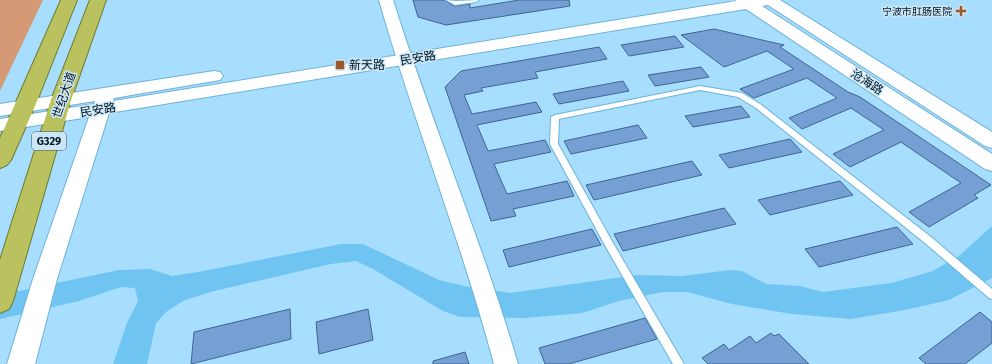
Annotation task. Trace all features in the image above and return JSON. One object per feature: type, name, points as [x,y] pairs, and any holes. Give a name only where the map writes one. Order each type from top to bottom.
[{"type":"highway","name":"G329","points":[[0,160],[9,124],[25,106],[69,0]]},
{"type":"highway","name":"世纪大道","points":[[3,292],[59,108],[98,0]]},
{"type":"main road","name":"民安路","points":[[402,54],[705,0]]},
{"type":"main road","name":"民安路","points":[[9,124],[59,108],[402,54],[746,2],[771,0]]},
{"type":"main road","name":"沧海路","points":[[771,0],[992,141]]},
{"type":"main road","name":"沧海路","points":[[746,2],[992,164]]},
{"type":"main road","points":[[21,364],[45,279],[104,101]]},
{"type":"main road","name":"民安路","points":[[0,110],[25,106],[59,108]]},
{"type":"street","points":[[386,0],[402,54],[493,318],[506,364]]},
{"type":"lane","points":[[449,0],[455,3],[476,0]]},
{"type":"lane","points":[[679,364],[610,246],[554,144],[555,117],[700,88],[740,95],[758,106],[928,240],[992,295]]},
{"type":"shaded area","points":[[0,0],[43,0],[0,91]]},
{"type":"water","points":[[992,226],[992,278],[949,300],[905,310],[851,319],[792,314],[732,304],[687,292],[663,292],[619,301],[582,313],[525,318],[460,317],[443,311],[373,269],[356,261],[331,264],[210,292],[183,301],[166,312],[156,323],[147,364],[113,364],[127,323],[138,301],[135,288],[121,287],[79,301],[0,319],[0,295],[119,270],[150,269],[172,276],[341,244],[363,244],[439,280],[464,286],[510,293],[637,275],[682,276],[730,270],[742,271],[766,284],[800,286],[823,292],[891,283],[933,271],[959,256]]},
{"type":"building","points":[[413,0],[445,0],[454,6],[470,4],[470,8],[519,0],[569,0],[570,6],[446,25],[418,17]]},
{"type":"building","points":[[714,29],[784,45],[780,47],[848,92],[860,97],[991,185],[974,195],[978,198],[929,227],[909,212],[961,183],[901,142],[850,167],[833,154],[884,130],[851,108],[802,129],[789,118],[837,98],[807,78],[754,98],[740,89],[794,69],[767,51],[724,67],[681,35]]},
{"type":"building","points":[[675,36],[684,47],[629,56],[621,45]]},
{"type":"building","points":[[599,47],[607,59],[535,72],[538,78],[481,88],[483,91],[464,95],[472,114],[536,102],[542,112],[477,125],[488,151],[545,140],[551,152],[494,164],[507,194],[567,181],[574,196],[513,209],[516,216],[491,221],[445,87],[461,71]]},
{"type":"building","points":[[701,67],[709,77],[655,86],[648,75]]},
{"type":"building","points":[[623,81],[629,91],[559,104],[553,94]]},
{"type":"building","points":[[741,106],[750,117],[693,127],[685,116]]},
{"type":"building","points":[[638,125],[647,138],[571,154],[564,141]]},
{"type":"building","points":[[790,139],[802,152],[729,168],[719,155]]},
{"type":"building","points":[[692,161],[702,175],[594,200],[586,185]]},
{"type":"building","points":[[840,181],[853,195],[770,215],[758,200]]},
{"type":"building","points":[[724,208],[736,224],[623,251],[614,234]]},
{"type":"building","points":[[897,227],[913,244],[819,267],[805,249]]},
{"type":"building","points":[[592,229],[601,245],[509,267],[503,250]]},
{"type":"building","points":[[290,309],[291,339],[191,364],[194,332]]},
{"type":"building","points":[[368,309],[373,340],[319,354],[316,322]]},
{"type":"building","points":[[980,312],[992,322],[992,343],[965,364],[926,364],[919,358]]},
{"type":"building","points":[[645,318],[657,339],[569,364],[545,364],[539,348]]},
{"type":"building","points":[[771,333],[774,336],[779,334],[809,364],[708,364],[702,358],[724,344],[729,350],[750,336],[756,343]]},
{"type":"building","points":[[465,352],[469,364],[433,364],[433,361]]},
{"type":"place","name":"宁波市肛肠医院","points":[[961,11]]},
{"type":"place","name":"新天路","points":[[340,65]]}]
